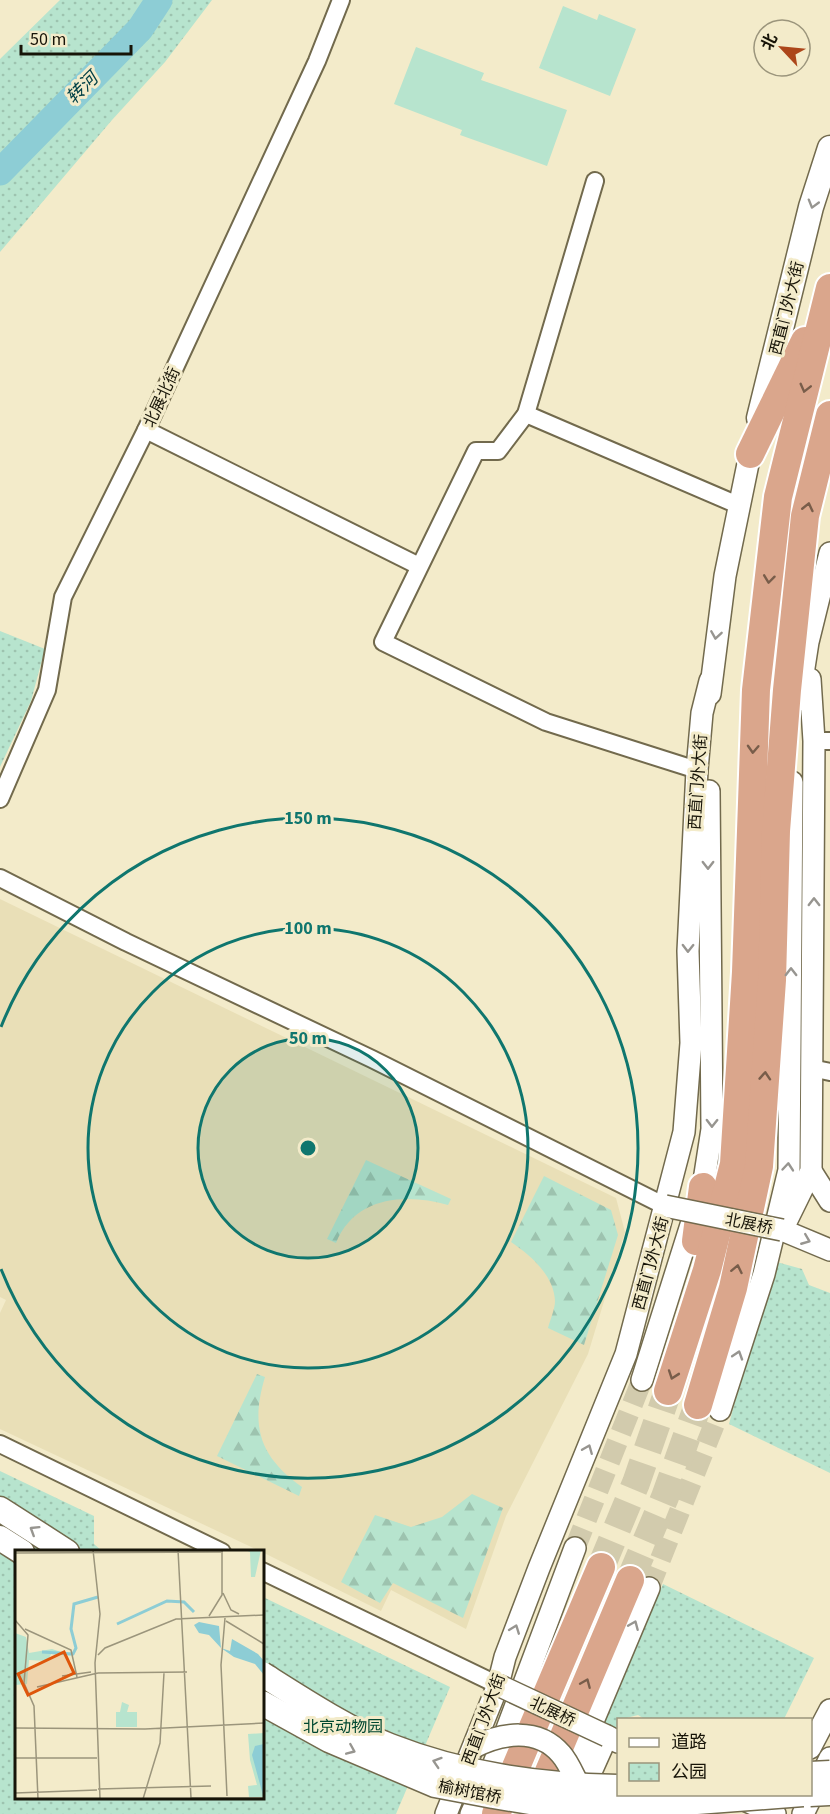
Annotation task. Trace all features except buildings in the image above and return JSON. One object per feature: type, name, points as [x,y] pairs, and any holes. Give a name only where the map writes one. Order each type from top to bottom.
[{"type":"highway","points":[[750,454],[830,289]]},
{"type":"highway","name":"西直门外大街","points":[[655,1386],[684,1341],[707,1270],[735,1164],[746,972],[750,795],[758,679],[778,497],[830,289]]},
{"type":"highway","points":[[709,1408],[759,1166],[772,980],[776,831],[786,690],[805,516],[830,415]]},
{"type":"highway","points":[[684,1341],[703,1187]]},
{"type":"highway","points":[[496,1814],[601,1567]]},
{"type":"highway","points":[[531,1814],[640,1584]]},
{"type":"main road","name":"西直门外大街","points":[[750,454],[812,207],[830,148]]},
{"type":"main road","points":[[0,1509],[65,1550]]},
{"type":"main road","points":[[0,1538],[20,1550]]},
{"type":"main road","name":"榆树馆桥","points":[[264,1675],[388,1746],[442,1764],[497,1778],[563,1786],[617,1786]]},
{"type":"main road","name":"榆树馆桥","points":[[264,1704],[329,1740],[435,1785],[493,1796],[561,1807],[644,1806],[776,1796]]},
{"type":"main road","points":[[812,1774],[830,1773]]},
{"type":"main road","points":[[812,1794],[830,1793]]},
{"type":"street","name":"北展北街","points":[[0,799],[47,690],[63,597],[146,429],[317,61],[341,0]]},
{"type":"street","points":[[595,181],[526,414],[498,451],[476,451],[383,642],[546,722],[697,770]]},
{"type":"street","points":[[526,414],[738,505]]},
{"type":"street","points":[[146,429],[419,566]]},
{"type":"street","name":"西直门外大街","points":[[446,1814],[498,1685],[505,1657],[530,1590],[626,1354],[684,1132],[691,1044],[688,951],[702,713],[710,681],[738,505],[750,454]]},
{"type":"street","points":[[709,1408],[764,1274],[789,1170],[792,745],[808,642],[830,553]]},
{"type":"street","points":[[782,1230],[811,1171],[821,1070],[822,741],[808,642]]},
{"type":"street","name":"西直门外大街","points":[[655,1386],[703,1187],[712,1129],[708,910],[710,681]]},
{"type":"street","points":[[0,878],[126,942],[372,1059],[665,1206]]},
{"type":"street","points":[[811,1171],[830,1201]]},
{"type":"street","name":"北展桥","points":[[665,1206],[782,1230],[830,1250]]},
{"type":"street","points":[[0,1444],[220,1550]]},
{"type":"street","name":"西直门外大街","points":[[471,1814],[493,1766],[575,1548]]},
{"type":"street","points":[[264,1572],[498,1685]]},
{"type":"street","points":[[554,1814],[640,1584]]},
{"type":"street","name":"北展桥","points":[[498,1685],[613,1739]]},
{"type":"street","points":[[812,1744],[830,1710]]},
{"type":"street","name":"北展桥","points":[[474,1747],[495,1737],[522,1734],[545,1742],[561,1753],[582,1791]]},
{"type":"street","points":[[572,1814],[582,1791],[613,1739]]},
{"type":"street","points":[[812,1795],[830,1758]]},
{"type":"street","points":[[582,1791],[608,1780],[617,1780]]},
{"type":"street","points":[[667,1796],[706,1814]]},
{"type":"street","points":[[736,1796],[776,1814],[786,1796]]},
{"type":"street","points":[[803,1814],[812,1796]]},
{"type":"shaded area","points":[[0,899],[616,1198],[625,1232],[588,1354],[506,1516],[466,1629],[391,1590],[381,1611],[264,1553],[264,1550],[258,1550],[0,1429],[0,1313],[6,1300],[0,1297]]},
{"type":"green space","points":[[60,0],[212,0],[165,62],[112,120],[0,252],[0,59]]},
{"type":"green space","points":[[563,6],[597,20],[599,14],[636,29],[610,96],[539,68]]},
{"type":"green space","points":[[416,47],[484,73],[481,80],[567,110],[547,166],[460,135],[462,130],[394,104]]},
{"type":"green space","points":[[0,631],[45,649],[31,701],[0,767]]},
{"type":"green space","points":[[366,1160],[451,1199],[448,1205],[415,1199],[383,1202],[369,1207],[356,1216],[345,1227],[336,1243],[327,1239]]},
{"type":"green space","points":[[544,1176],[611,1210],[618,1235],[584,1345],[548,1328],[555,1301],[554,1292],[546,1274],[540,1267],[511,1242]]},
{"type":"green space","points":[[773,1261],[802,1269],[809,1285],[830,1293],[830,1473],[729,1424]]},
{"type":"green space","points":[[257,1374],[265,1377],[259,1411],[262,1440],[276,1464],[302,1487],[299,1496],[217,1456]]},
{"type":"green space","name":"北京动物园","points":[[0,1471],[94,1516],[94,1544],[101,1550],[15,1550],[15,1799],[264,1799],[264,1597],[450,1687],[396,1814],[0,1814]]},
{"type":"green space","points":[[472,1494],[503,1508],[463,1618],[393,1583],[380,1603],[341,1582],[375,1515],[411,1527],[442,1517]]},
{"type":"green space","points":[[663,1584],[814,1658],[784,1718],[643,1718],[638,1715],[617,1718],[617,1733],[601,1725]]},
{"type":"waterway","name":"转河","points":[[0,172],[140,29],[159,0]]},
{"type":"tunnel","points":[[575,1548],[642,1380]]},
{"type":"tunnel","points":[[601,1567],[636,1483],[668,1391]]},
{"type":"tunnel","points":[[630,1580],[665,1497],[698,1405]]},
{"type":"tunnel","points":[[649,1588],[720,1410]]}]
